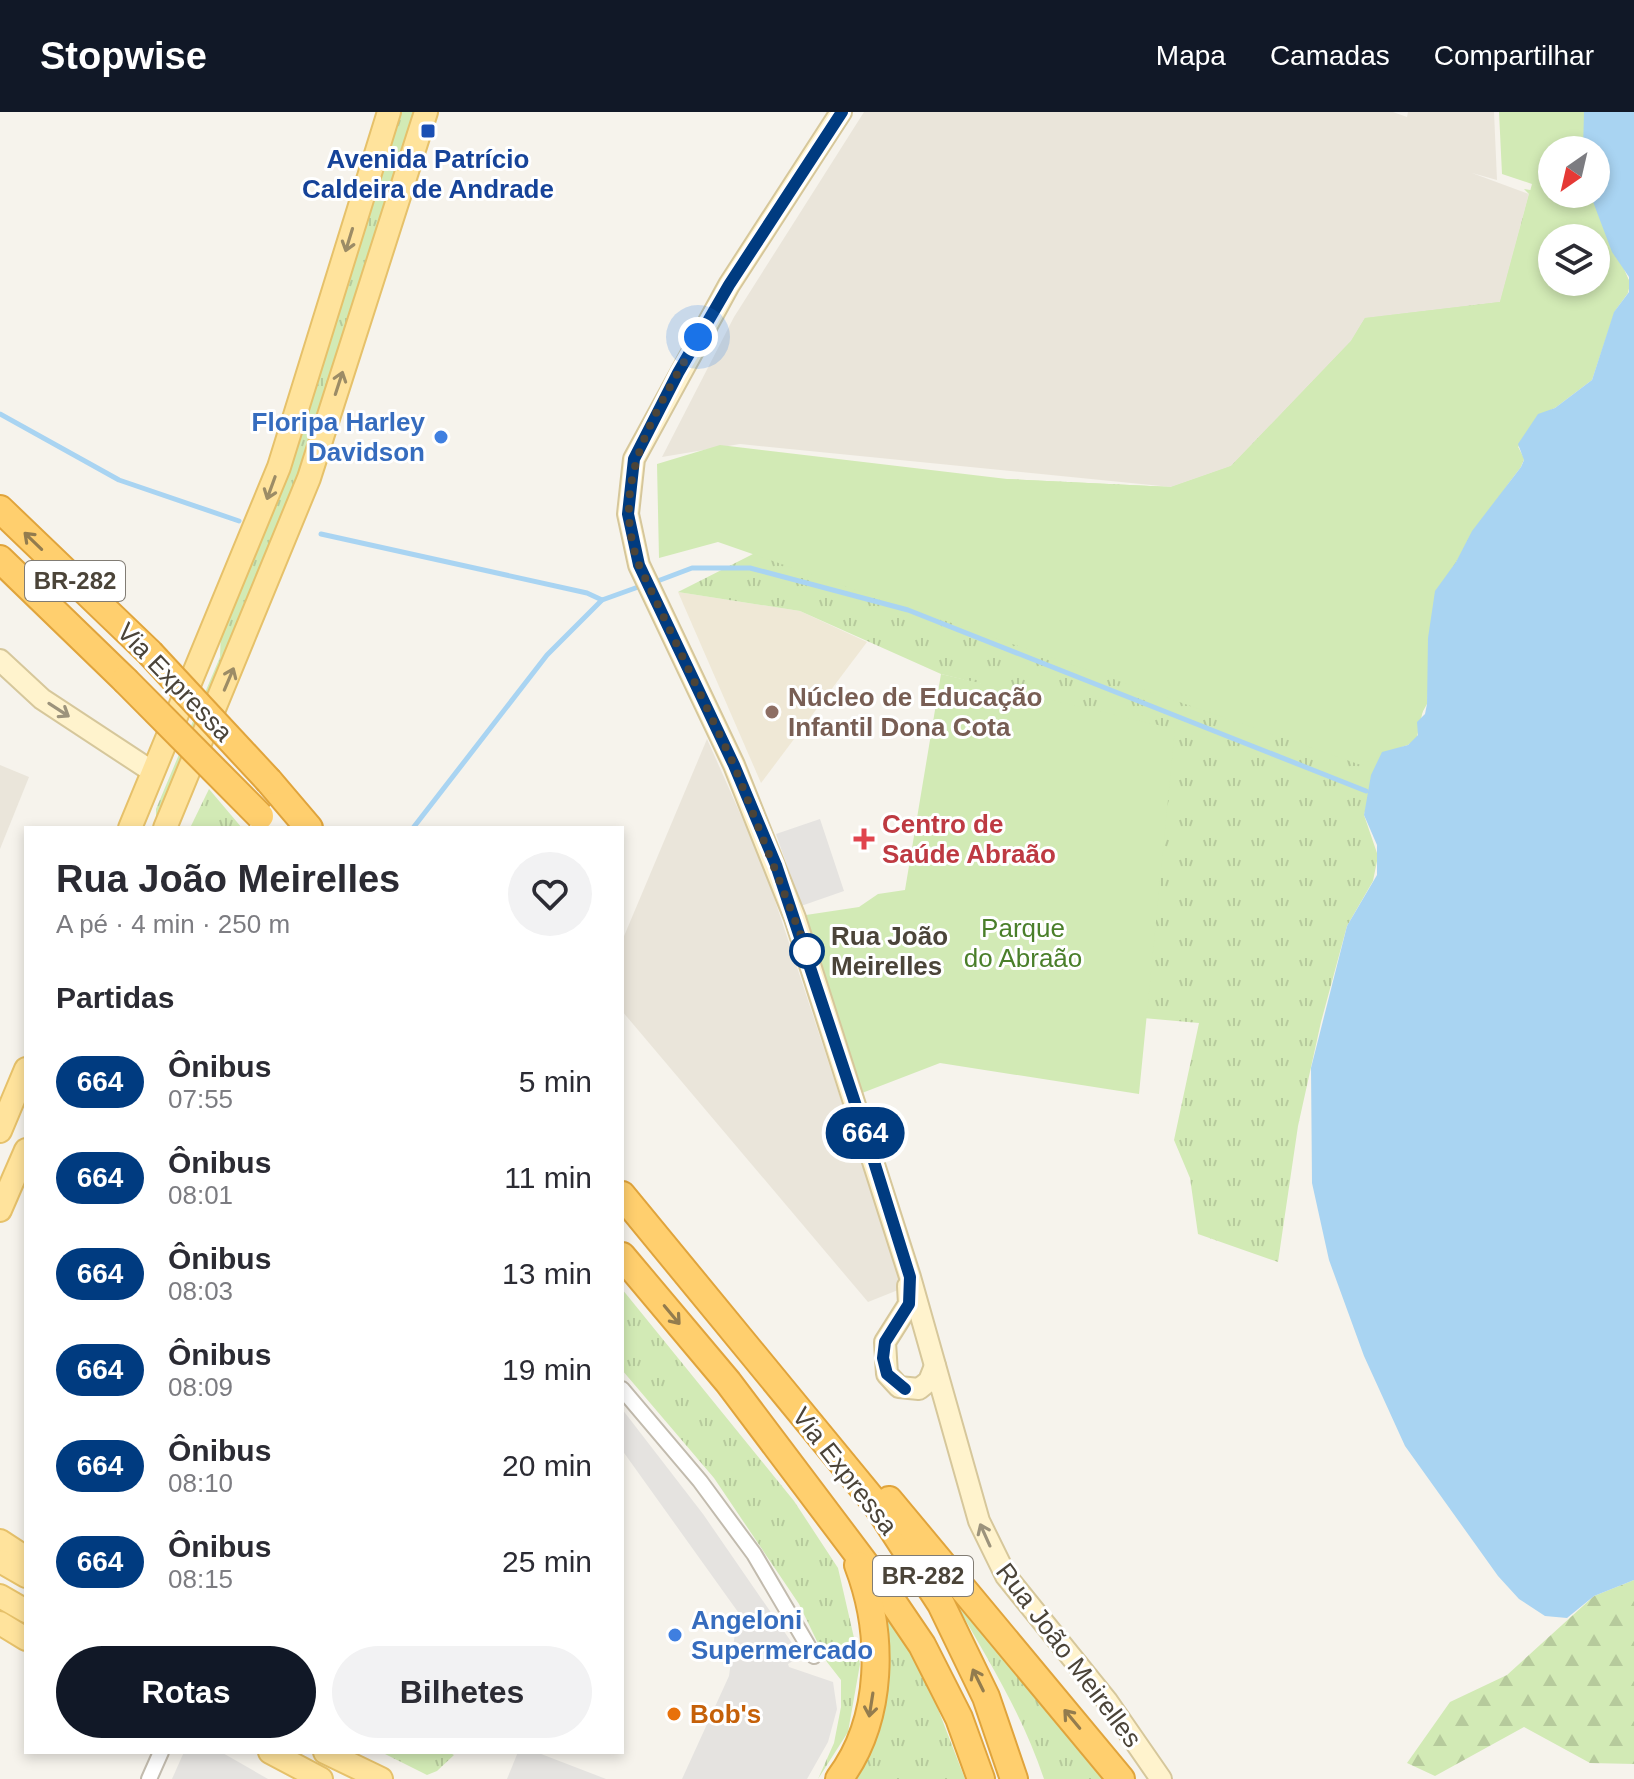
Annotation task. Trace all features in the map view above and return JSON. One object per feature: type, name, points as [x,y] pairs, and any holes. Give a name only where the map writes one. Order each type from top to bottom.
[{"type":"highway","name":"Via Expressa","points":[[0,509],[150,653],[307,826]]},
{"type":"highway","name":"Via Expressa","points":[[0,559],[125,680],[264,822]]},
{"type":"highway","name":"Via Expressa","points":[[624,1197],[876,1504],[941,1604],[986,1697],[1014,1779]]},
{"type":"highway","name":"Via Expressa","points":[[624,1258],[728,1382],[922,1645],[959,1718],[981,1779]]},
{"type":"highway","points":[[788,1398],[863,1470],[1121,1779]]},
{"type":"highway","points":[[839,1779],[849,1766],[868,1723],[875,1681],[874,1631],[866,1585],[851,1547]]},
{"type":"main road","points":[[139,823],[153,772],[279,467],[389,112]]},
{"type":"main road","points":[[166,826],[309,478],[426,112]]},
{"type":"main road","name":"Rua João Meirelles","points":[[841,112],[729,285],[634,459],[628,514],[639,565],[734,765],[776,865],[815,975],[910,1277],[974,1510],[994,1556],[1107,1701],[1161,1779]]},
{"type":"main road","points":[[0,660],[42,699],[153,772]]},
{"type":"main road","points":[[0,1131],[24,1074]]},
{"type":"main road","points":[[0,1210],[24,1155]]},
{"type":"main road","points":[[910,1277],[909,1304],[885,1342],[887,1374],[899,1387],[919,1389],[929,1381],[935,1366]]},
{"type":"main road","points":[[0,1541],[24,1557]]},
{"type":"main road","points":[[0,1561],[24,1575]]},
{"type":"main road","points":[[0,1596],[24,1610]]},
{"type":"main road","points":[[0,1623],[24,1638]]},
{"type":"main road","points":[[274,1754],[321,1779]]},
{"type":"main road","points":[[329,1754],[381,1779]]},
{"type":"street","points":[[624,1391],[700,1481],[754,1554],[814,1656]]},
{"type":"street","points":[[149,1779],[160,1754]]},
{"type":"shaded area","points":[[864,112],[1393,112],[1407,117],[1408,112],[1494,112],[1497,180],[1472,173],[1529,194],[1500,303],[1366,318],[1349,344],[1231,466],[1171,487],[740,444],[662,457],[734,317]]},
{"type":"shaded area","name":"Núcleo de Educação Infantil Dona Cota","points":[[678,592],[800,611],[867,642],[761,783]]},
{"type":"shaded area","points":[[707,739],[764,867],[903,1288],[868,1302],[624,1013],[624,936]]},
{"type":"shaded area","points":[[0,765],[29,777],[0,849]]},
{"type":"shaded area","points":[[820,819],[844,891],[801,906],[776,834]]},
{"type":"shaded area","points":[[624,1412],[703,1514],[801,1656],[788,1664],[789,1667],[833,1682],[837,1709],[828,1742],[807,1779],[682,1779],[729,1676],[738,1612],[624,1453]]},
{"type":"shaded area","points":[[183,1754],[224,1754],[268,1779],[172,1779]]},
{"type":"shaded area","points":[[517,1754],[541,1754],[606,1779],[507,1779]]},
{"type":"green space","points":[[398,112],[414,112],[300,473],[162,820],[156,817],[156,809],[220,657],[221,630]]},
{"type":"green space","points":[[1499,112],[1585,112],[1584,136],[1538,136],[1538,208],[1597,208],[1604,224],[1538,224],[1538,296],[1610,296],[1610,237],[1630,283],[1628,293],[1615,311],[1592,380],[1555,408],[1538,415],[1518,447],[1524,458],[1521,467],[1472,531],[1436,591],[1427,704],[1417,722],[1415,741],[1361,765],[718,542],[659,558],[657,464],[720,445],[1007,479],[1171,487],[1231,466],[1351,341],[1365,318],[1500,302],[1532,184],[1502,174]]},
{"type":"green space","points":[[1524,189],[1538,191],[1538,208],[1596,208],[1603,224],[1538,224],[1538,296],[1610,296],[1610,239],[1631,285],[1614,312],[1591,380],[1550,410],[1518,447],[1524,460],[1456,562],[1417,737],[1408,745],[1382,752],[1364,815],[1378,856],[1373,881],[1347,926],[1321,1022],[1298,1126],[1278,1262],[1198,1234],[1190,1178],[1174,1140],[1199,1023],[1143,1018],[1168,731],[941,674],[800,611],[678,592],[753,554],[783,528],[1007,479],[1171,487],[1231,466],[1351,341],[1365,318],[1500,302],[1529,194]]},
{"type":"green space","name":"Parque do Abraão","points":[[941,674],[1175,729],[1139,1094],[940,1063],[862,1093],[806,915],[859,907],[878,894],[905,890]]},
{"type":"green space","points":[[209,789],[240,826],[191,826]]},
{"type":"green space","points":[[624,1291],[794,1501],[838,1568],[860,1664],[848,1732],[818,1779],[834,1743],[841,1707],[841,1680],[827,1662],[799,1604],[714,1478],[624,1372]]},
{"type":"green space","points":[[1634,1580],[1634,1764],[1590,1763],[1524,1727],[1435,1776],[1407,1763],[1450,1702],[1507,1675],[1594,1596]]},
{"type":"green space","points":[[883,1603],[928,1683],[965,1779],[857,1779],[868,1759],[882,1716],[886,1671]]},
{"type":"green space","points":[[956,1604],[1106,1779],[1044,1779],[1016,1711]]},
{"type":"green space","points":[[385,1754],[454,1755],[437,1771],[427,1775]]},
{"type":"water","points":[[1584,112],[1634,112],[1634,1580],[1594,1596],[1567,1618],[1545,1616],[1519,1599],[1498,1576],[1405,1446],[1364,1356],[1329,1260],[1312,1183],[1311,1068],[1347,926],[1377,875],[1377,845],[1364,815],[1371,775],[1382,752],[1408,745],[1418,735],[1417,722],[1425,714],[1428,638],[1435,591],[1456,562],[1472,531],[1521,467],[1524,460],[1518,444],[1538,414],[1555,408],[1592,380],[1614,312],[1629,292],[1629,277],[1610,247],[1610,224],[1601,224],[1595,208],[1610,208],[1610,136],[1583,136]]},
{"type":"waterway","points":[[0,414],[119,480],[239,521]]},
{"type":"waterway","points":[[321,534],[587,593],[602,600],[641,586]]},
{"type":"waterway","points":[[655,582],[692,568],[750,568],[908,610],[1366,791]]},
{"type":"waterway","points":[[415,826],[547,655],[602,600]]},
{"type":"bus line","name":"664","points":[[842,112],[729,285],[678,373],[634,459],[628,514],[636,558],[734,765],[776,865],[866,1136],[910,1277],[907,1290],[909,1304],[885,1342],[883,1358],[887,1374],[894,1384],[905,1389]]},
{"type":"place","name":"Avenida Patrício Caldeira de Andrade","points":[[428,131]]},
{"type":"place","name":"Floripa Harley Davidson","points":[[441,437]]},
{"type":"place","name":"Núcleo de Educação Infantil Dona Cota","points":[[772,712]]},
{"type":"place","name":"Centro de Saúde Abraão","points":[[864,839]]},
{"type":"place","name":"Rua João Meirelles","points":[[807,951]]},
{"type":"place","name":"Angeloni Supermercado","points":[[675,1635]]},
{"type":"place","name":"Bob's","points":[[674,1714]]},
{"type":"route","points":[[698,337],[634,459],[628,514],[636,558],[734,765],[776,865],[807,951]]}]
